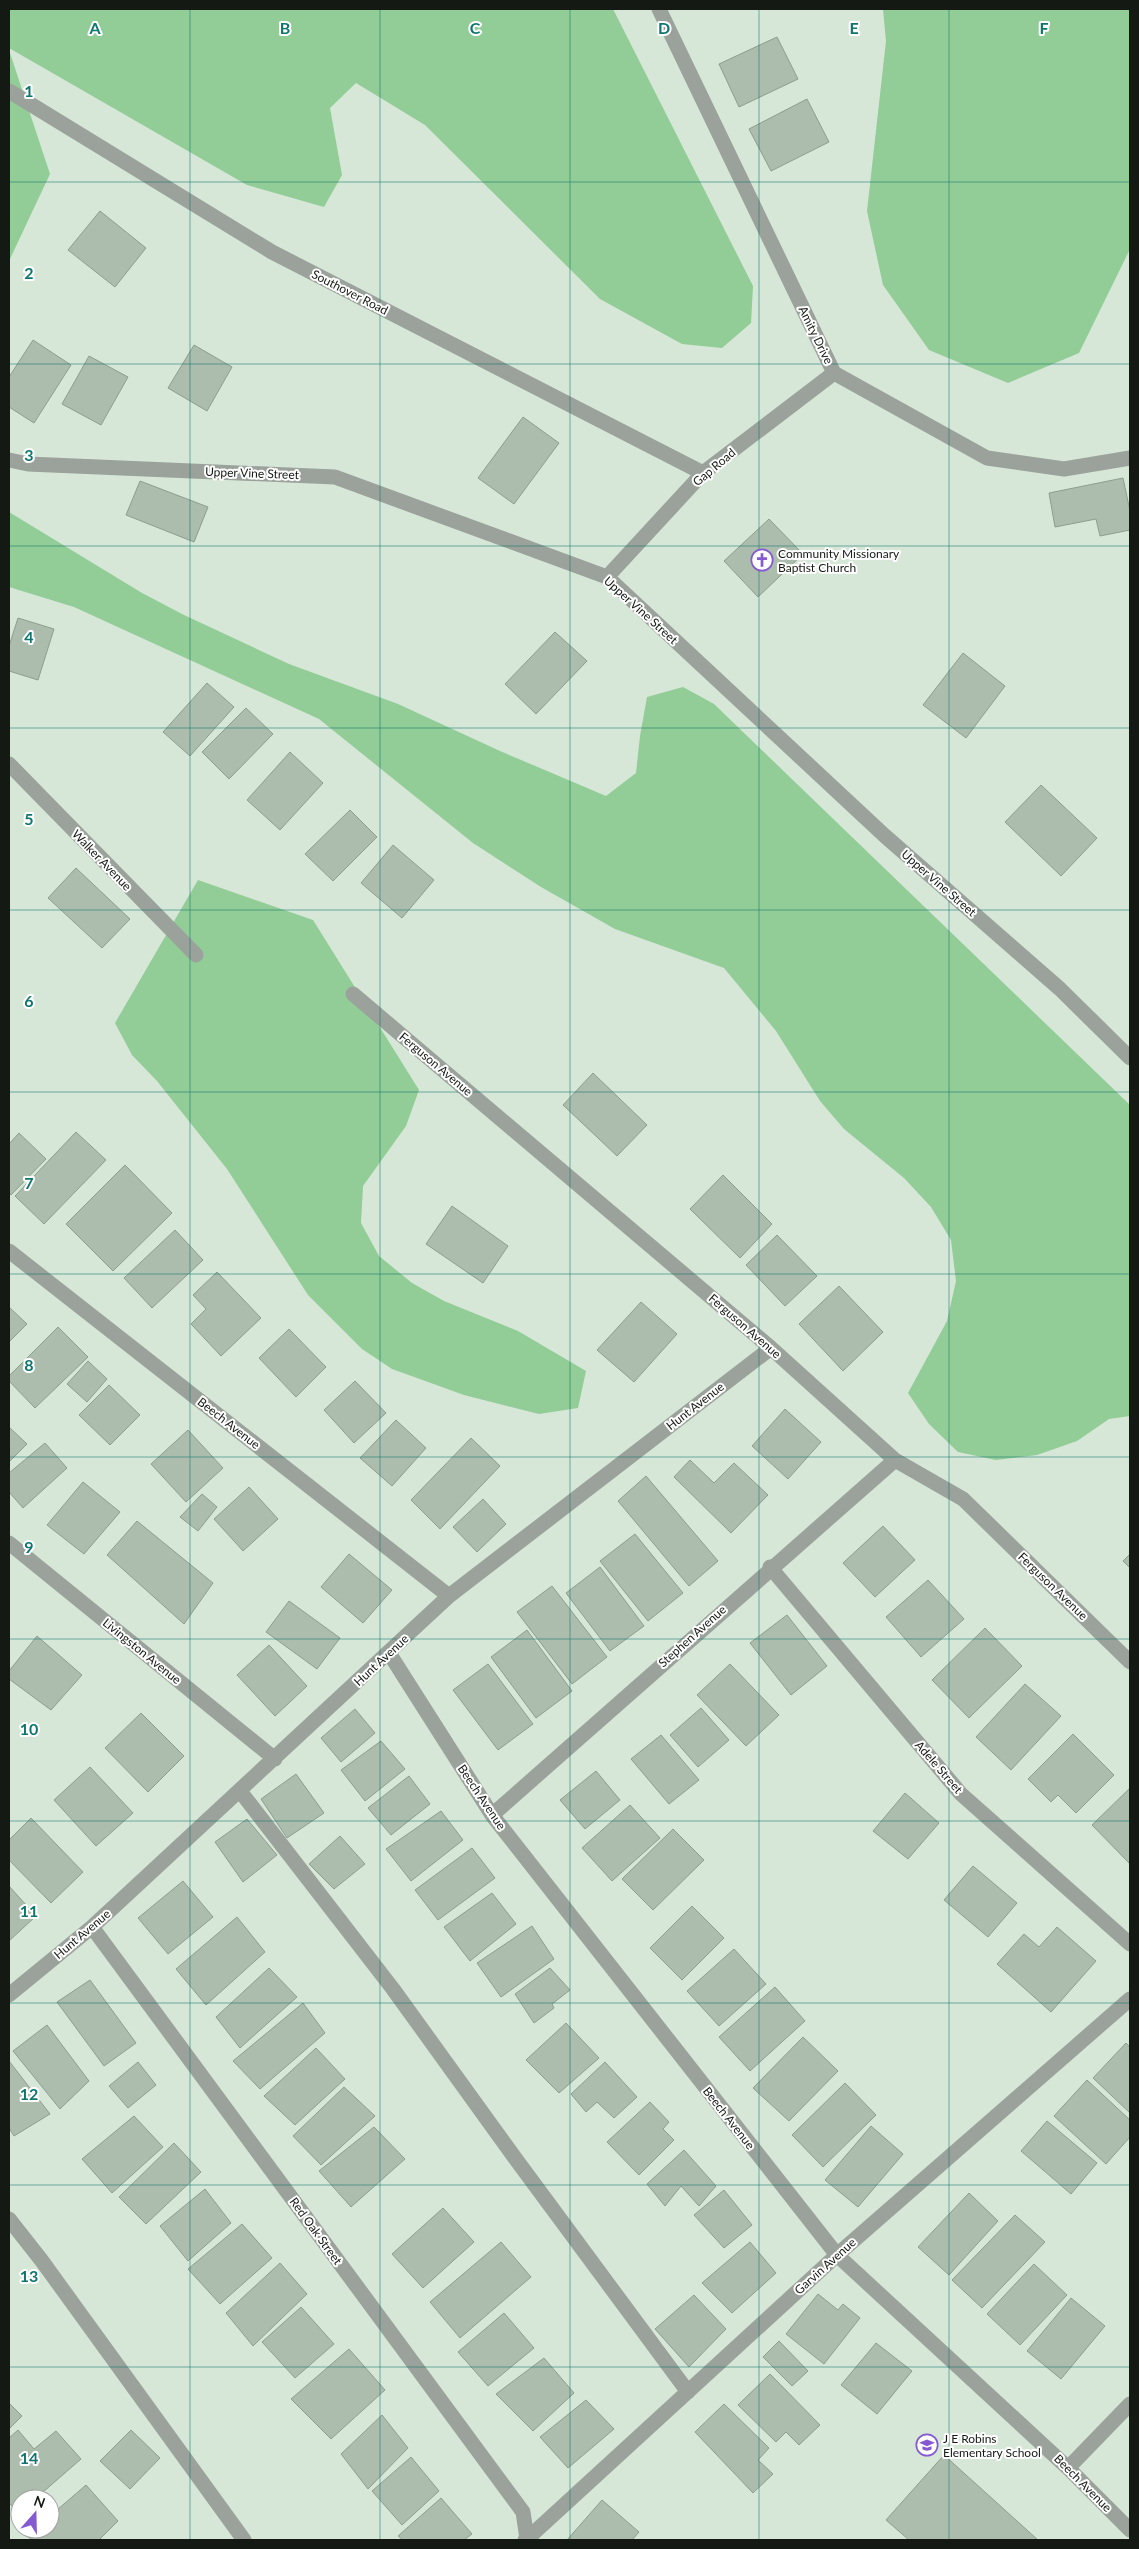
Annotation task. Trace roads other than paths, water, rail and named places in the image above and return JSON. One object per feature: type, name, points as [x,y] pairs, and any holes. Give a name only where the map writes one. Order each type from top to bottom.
[{"type":"street","name":"Amity Drive","points":[[659,9],[834,373],[987,458],[1064,469],[1130,458]]},
{"type":"street","name":"Southover Road","points":[[9,91],[272,252],[703,473]]},
{"type":"street","name":"Gap Road","points":[[607,577],[703,473],[834,373]]},
{"type":"street","name":"Upper Vine Street","points":[[9,460],[28,464],[335,477],[607,577],[885,836],[1060,989],[1130,1058]]},
{"type":"street","name":"Walker Avenue","points":[[9,764],[196,955]]},
{"type":"street","name":"Ferguson Avenue","points":[[353,994],[771,1348],[895,1460],[963,1499],[1130,1662]]},
{"type":"street","name":"Beech Avenue","points":[[9,1251],[449,1596]]},
{"type":"street","name":"Hunt Avenue","points":[[9,1995],[92,1927],[390,1653],[449,1596],[771,1348]]},
{"type":"street","name":"Stephen Avenue","points":[[492,1815],[770,1567],[895,1460]]},
{"type":"street","name":"Livingston Avenue","points":[[9,1543],[275,1759]]},
{"type":"street","name":"Adele Street","points":[[770,1567],[961,1794],[1130,1944]]},
{"type":"street","name":"Beech Avenue","points":[[390,1653],[492,1815],[837,2255],[1068,2468],[1130,2530]]},
{"type":"street","points":[[240,1791],[393,1989],[514,2158],[688,2392]]},
{"type":"street","name":"Red Oak Street","points":[[92,1927],[523,2512],[526,2540]]},
{"type":"street","name":"Garvin Avenue","points":[[526,2540],[837,2255],[1130,1999]]},
{"type":"street","points":[[9,2219],[42,2261],[244,2540]]},
{"type":"street","points":[[1068,2468],[1130,2404]]},
{"type":"place","name":"Community Missionary Baptist Church","points":[[762,560]]},
{"type":"place","name":"J E Robins Elementary School","points":[[927,2445]]}]
